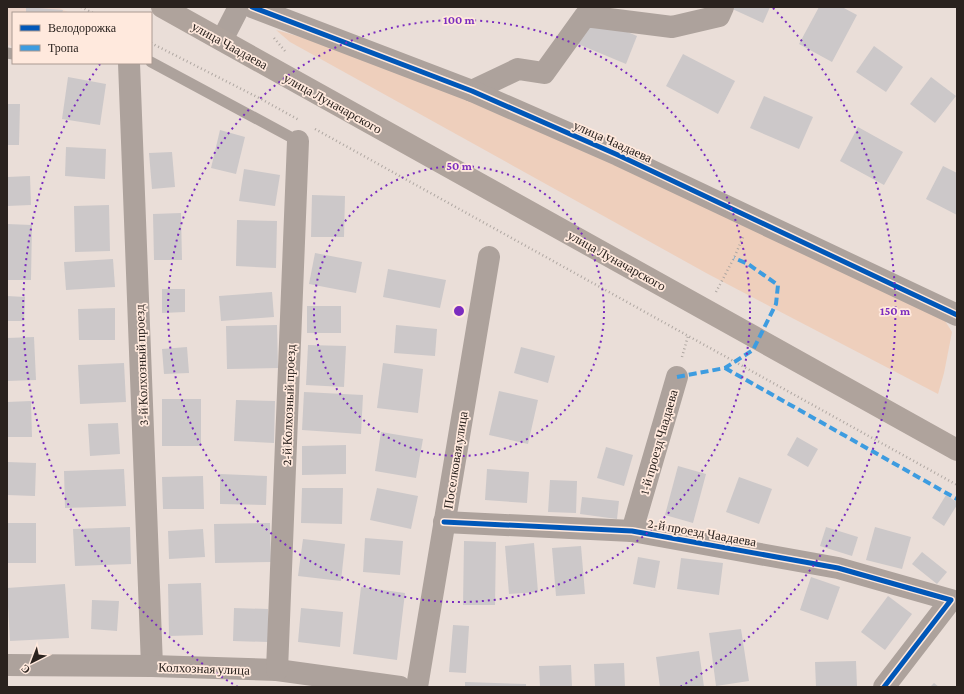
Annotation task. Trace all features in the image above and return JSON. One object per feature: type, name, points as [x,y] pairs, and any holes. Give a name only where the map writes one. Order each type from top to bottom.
[{"type":"main road","name":"улица Чаадаева","points":[[162,7],[276,71]]},
{"type":"main road","name":"улица Луначарского","points":[[276,71],[957,450]]},
{"type":"street","points":[[222,40],[239,7]]},
{"type":"street","name":"улица Чаадаева","points":[[252,7],[472,91],[618,155],[957,315]]},
{"type":"street","points":[[472,91],[518,69],[544,73],[585,16],[672,27],[719,16],[723,7]]},
{"type":"street","name":"3-й Колхозный проезд","points":[[129,64],[152,666]]},
{"type":"street","name":"2-й Колхозный проезд","points":[[277,670],[303,130]]},
{"type":"street","name":"Поселковая улица","points":[[418,687],[444,522],[489,257]]},
{"type":"street","name":"1-й проезд Чаадаева","points":[[632,531],[677,377]]},
{"type":"street","name":"2-й проезд Чаадаева","points":[[444,522],[632,531],[838,568],[951,600],[884,687]]},
{"type":"street","name":"Колхозная улица","points":[[7,665],[152,666],[277,670],[400,687]]},
{"type":"lane","points":[[152,62],[303,130]]},
{"type":"path","points":[[81,7],[91,12]]},
{"type":"path","points":[[152,44],[260,99],[303,130],[957,485]]},
{"type":"path","points":[[716,292],[734,258]]},
{"type":"shaded area","points":[[7,7],[57,7],[68,12],[12,12],[12,46],[7,45]]},
{"type":"shaded area","points":[[276,30],[322,43],[421,80],[567,141],[944,319],[952,332],[944,373],[938,394],[708,274],[290,42]]},
{"type":"building","points":[[26,7],[63,10],[62,12],[26,12]]},
{"type":"building","points":[[728,7],[770,7],[763,23]]},
{"type":"building","points":[[819,7],[842,7],[857,15],[832,62],[799,44]]},
{"type":"building","points":[[590,16],[637,36],[626,64],[578,44]]},
{"type":"building","points":[[874,46],[903,67],[886,92],[856,72]]},
{"type":"building","points":[[683,54],[735,81],[718,114],[666,86]]},
{"type":"building","points":[[68,77],[106,84],[100,125],[62,119]]},
{"type":"building","points":[[931,77],[956,96],[935,123],[910,104]]},
{"type":"building","points":[[764,96],[813,117],[799,149],[750,128]]},
{"type":"building","points":[[7,104],[20,104],[19,145],[7,145]]},
{"type":"building","points":[[858,127],[903,152],[884,185],[840,161]]},
{"type":"building","points":[[220,130],[245,137],[236,174],[211,168]]},
{"type":"building","points":[[66,147],[106,149],[105,179],[65,176]]},
{"type":"building","points":[[172,152],[175,187],[152,189],[149,153]]},
{"type":"building","points":[[943,166],[957,173],[957,215],[926,199]]},
{"type":"building","points":[[244,169],[280,175],[275,206],[239,201]]},
{"type":"building","points":[[30,176],[31,205],[7,206],[7,177]]},
{"type":"building","points":[[312,195],[345,196],[344,237],[311,237]]},
{"type":"building","points":[[109,205],[110,251],[75,252],[74,206]]},
{"type":"building","points":[[181,213],[182,260],[154,260],[153,214]]},
{"type":"building","points":[[237,220],[277,221],[276,268],[236,266]]},
{"type":"building","points":[[7,224],[32,225],[31,280],[7,280]]},
{"type":"building","points":[[315,253],[362,262],[356,293],[309,284]]},
{"type":"building","points":[[113,259],[115,287],[66,290],[64,262]]},
{"type":"building","points":[[388,269],[446,280],[440,308],[383,297]]},
{"type":"building","points":[[162,289],[185,289],[185,312],[162,313]]},
{"type":"building","points":[[272,292],[274,317],[221,321],[219,296]]},
{"type":"building","points":[[7,296],[25,297],[24,321],[7,321]]},
{"type":"building","points":[[307,306],[341,306],[341,333],[307,333]]},
{"type":"building","points":[[115,308],[115,340],[79,340],[78,309]]},
{"type":"building","points":[[277,325],[278,368],[227,369],[226,326]]},
{"type":"building","points":[[396,325],[437,329],[435,356],[394,353]]},
{"type":"building","points":[[34,337],[36,380],[7,381],[7,338]]},
{"type":"building","points":[[308,345],[346,346],[344,387],[306,385]]},
{"type":"building","points":[[187,347],[189,373],[164,374],[162,349]]},
{"type":"building","points":[[521,347],[555,356],[548,383],[514,373]]},
{"type":"building","points":[[124,363],[126,402],[80,404],[78,365]]},
{"type":"building","points":[[383,363],[423,369],[418,413],[377,408]]},
{"type":"building","points":[[499,391],[538,400],[528,444],[489,435]]},
{"type":"building","points":[[304,392],[363,395],[361,434],[302,430]]},
{"type":"building","points":[[162,399],[201,399],[201,446],[162,446]]},
{"type":"building","points":[[236,400],[275,401],[274,443],[234,441]]},
{"type":"building","points":[[31,401],[32,437],[7,437],[7,402]]},
{"type":"building","points":[[118,423],[120,454],[90,456],[88,424]]},
{"type":"building","points":[[381,432],[423,439],[416,478],[375,471]]},
{"type":"building","points":[[797,437],[818,449],[808,467],[787,455]]},
{"type":"building","points":[[346,445],[346,474],[302,475],[302,446]]},
{"type":"building","points":[[606,447],[633,455],[624,486],[597,478]]},
{"type":"building","points":[[7,462],[36,463],[35,496],[7,495]]},
{"type":"building","points":[[678,466],[706,474],[693,523],[665,515]]},
{"type":"building","points":[[124,469],[126,506],[65,508],[64,471]]},
{"type":"building","points":[[487,469],[529,472],[527,503],[485,500]]},
{"type":"building","points":[[220,474],[267,476],[266,505],[220,504]]},
{"type":"building","points":[[203,476],[204,509],[163,509],[162,477]]},
{"type":"building","points":[[739,477],[772,489],[759,524],[726,512]]},
{"type":"building","points":[[550,480],[577,481],[576,513],[548,512]]},
{"type":"building","points":[[302,488],[343,488],[342,524],[301,523]]},
{"type":"building","points":[[377,488],[418,496],[411,529],[370,520]]},
{"type":"building","points":[[946,495],[957,502],[957,505],[944,526],[932,518]]},
{"type":"building","points":[[582,497],[619,501],[617,519],[580,514]]},
{"type":"building","points":[[7,523],[36,523],[36,563],[7,563]]},
{"type":"building","points":[[270,523],[271,562],[215,563],[214,524]]},
{"type":"building","points":[[130,527],[131,564],[75,566],[73,529]]},
{"type":"building","points":[[826,527],[858,537],[852,556],[820,546]]},
{"type":"building","points":[[875,527],[911,537],[902,569],[866,560]]},
{"type":"building","points":[[203,529],[205,557],[169,559],[168,531]]},
{"type":"building","points":[[365,538],[403,541],[400,575],[363,572]]},
{"type":"building","points":[[303,539],[345,544],[341,581],[298,576]]},
{"type":"building","points":[[464,541],[496,542],[495,605],[463,605]]},
{"type":"building","points":[[534,543],[538,592],[509,594],[505,546]]},
{"type":"building","points":[[581,546],[585,594],[556,596],[552,548]]},
{"type":"building","points":[[922,552],[947,572],[937,584],[912,564]]},
{"type":"building","points":[[638,557],[660,561],[655,588],[633,584]]},
{"type":"building","points":[[681,558],[723,563],[719,595],[677,589]]},
{"type":"building","points":[[811,577],[840,587],[828,620],[800,610]]},
{"type":"building","points":[[201,583],[203,635],[169,636],[168,584]]},
{"type":"building","points":[[65,584],[69,638],[10,641],[7,588]]},
{"type":"building","points":[[361,587],[405,593],[397,660],[353,654]]},
{"type":"building","points":[[888,596],[912,614],[885,650],[861,632]]},
{"type":"building","points":[[92,600],[119,601],[117,631],[91,629]]},
{"type":"building","points":[[234,608],[268,609],[268,642],[233,641]]},
{"type":"building","points":[[301,608],[343,612],[340,647],[298,642]]},
{"type":"building","points":[[453,625],[469,626],[466,673],[449,672]]},
{"type":"building","points":[[741,629],[749,681],[716,686],[709,633]]},
{"type":"building","points":[[699,651],[704,687],[660,687],[656,657]]},
{"type":"building","points":[[856,661],[857,687],[816,687],[815,662]]},
{"type":"building","points":[[624,663],[625,687],[595,687],[594,664]]},
{"type":"building","points":[[571,665],[572,687],[540,687],[539,666]]},
{"type":"building","points":[[465,682],[526,684],[526,687],[465,687]]},
{"type":"building","points":[[934,683],[939,687],[930,687]]},
{"type":"marked path","points":[[677,377],[725,368],[753,350],[776,304],[778,285],[748,264],[734,258]]},
{"type":"marked path","points":[[725,368],[957,499]]},
{"type":"cycle path","points":[[252,7],[472,91],[618,155],[957,315]]},
{"type":"cycle path","points":[[444,522],[632,531],[838,568],[951,600],[884,687]]}]
